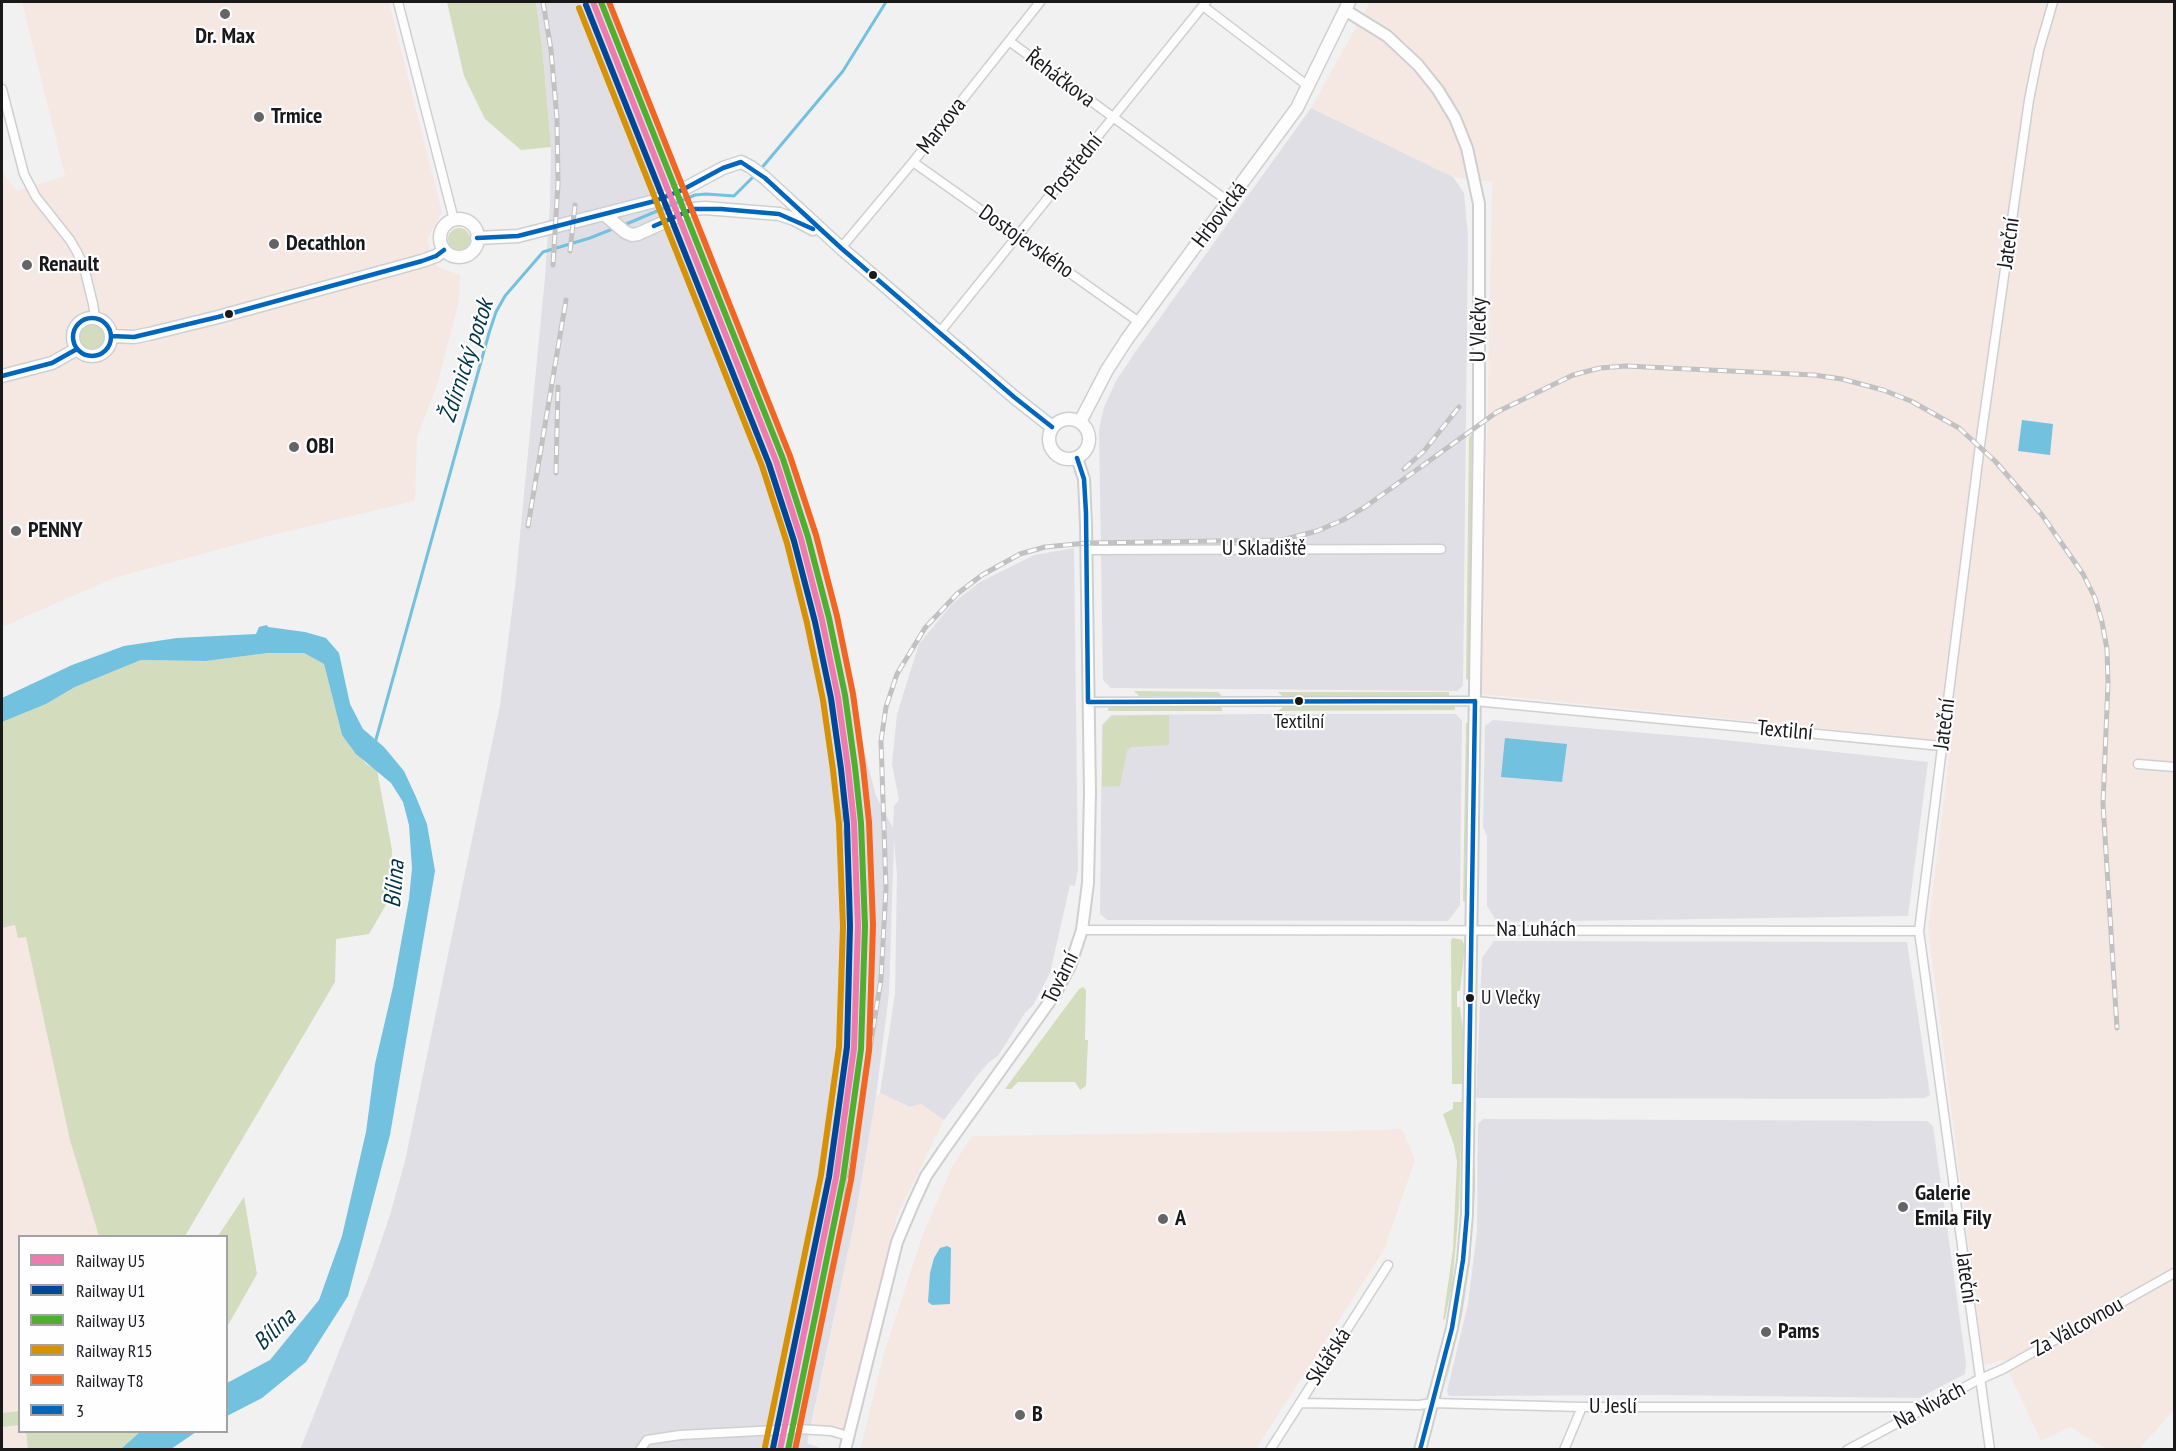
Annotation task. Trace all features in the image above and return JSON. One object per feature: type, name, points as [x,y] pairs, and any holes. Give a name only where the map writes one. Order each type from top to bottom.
[{"type":"main road","name":"Hrbovická","points":[[1080,422],[1107,370],[1139,322],[1281,131],[1308,86],[1347,6]]},
{"type":"main road","points":[[477,238],[518,236],[656,201],[682,190],[705,176],[741,162],[765,178],[841,248],[1052,427]]},
{"type":"main road","points":[[604,214],[620,228],[638,234],[693,209],[779,214],[794,219],[841,248]]},
{"type":"main road","points":[[460,219],[471,224],[477,238],[474,249],[465,256],[454,256],[444,250],[440,238],[448,222],[460,219]]},
{"type":"main road","points":[[111,336],[134,337],[218,317],[422,261],[444,250]]},
{"type":"main road","points":[[87,318],[94,318],[108,326],[111,336],[107,348],[97,356],[86,356],[73,343],[76,326],[87,318]]},
{"type":"main road","points":[[2,376],[52,363],[77,349]]},
{"type":"main road","points":[[1072,418],[1080,422],[1087,429],[1089,438],[1086,450],[1077,458],[1060,457],[1049,443],[1048,436],[1052,427],[1063,419],[1072,418]]},
{"type":"street","points":[[399,2],[454,220]]},
{"type":"street","name":"Marxova","points":[[841,248],[913,162],[1040,2]]},
{"type":"street","name":"Jateční","points":[[1990,1449],[1919,931],[1982,435],[2029,100],[2039,50],[2053,2]]},
{"type":"street","points":[[1205,4],[1308,86]]},
{"type":"street","name":"Prostřední","points":[[940,332],[1205,4]]},
{"type":"street","name":"U Vlečky","points":[[1347,6],[1387,36],[1418,65],[1438,90],[1455,118],[1467,148],[1479,204],[1475,701],[1467,1214],[1456,1308],[1420,1449]]},
{"type":"street","name":"Řeháčkova","points":[[1009,41],[1229,202]]},
{"type":"street","points":[[2,89],[24,174],[36,197],[77,252],[86,276],[94,318]]},
{"type":"street","name":"Dostojevského","points":[[913,162],[1139,322]]},
{"type":"street","name":"Tovární","points":[[845,1449],[897,1242],[913,1204],[926,1176],[1055,994],[1070,966],[1082,930],[1090,845],[1087,550],[1084,479],[1077,458]]},
{"type":"street","name":"U Skladiště","points":[[1087,550],[1441,549]]},
{"type":"street","name":"Textilní","points":[[1088,702],[1475,701],[1942,746]]},
{"type":"street","points":[[2138,764],[2175,767]]},
{"type":"street","name":"Na Luhách","points":[[1082,930],[1919,931]]},
{"type":"street","name":"Sklářská","points":[[1270,1449],[1388,1265]]},
{"type":"street","name":"Za Válcovnou","points":[[1980,1379],[2003,1369],[2175,1273]]},
{"type":"street","name":"Na Nivách","points":[[1847,1449],[1980,1379]]},
{"type":"street","name":"U Jeslí","points":[[1300,1403],[1419,1405],[1432,1403],[1582,1407],[1926,1407]]},
{"type":"street","points":[[1564,1449],[1582,1407]]},
{"type":"street","points":[[640,1449],[647,1440],[680,1435],[798,1429],[831,1431],[848,1436]]},
{"type":"shaded area","points":[[22,2],[389,2],[442,212],[427,240],[438,267],[460,275],[459,301],[438,382],[417,438],[415,501],[272,535],[114,578],[2,627],[2,172],[17,191],[65,176]]},
{"type":"shaded area","points":[[536,2],[609,2],[789,451],[814,528],[834,601],[862,742],[876,796],[893,828],[894,806],[899,800],[892,764],[897,714],[919,644],[953,603],[980,582],[1034,555],[1074,548],[1078,869],[1075,886],[1070,885],[1050,973],[1033,1005],[1025,1013],[998,1056],[988,1063],[977,1076],[944,1120],[921,1104],[910,1107],[880,1093],[895,993],[897,875],[894,840],[889,994],[876,1096],[854,1224],[807,1443],[823,1449],[300,1450],[372,1268],[405,1161],[500,705],[515,587],[550,204],[551,147]]},
{"type":"shaded area","points":[[1370,2],[2174,2],[2174,1410],[2140,1448],[2106,1449],[2070,1427],[2041,1441],[2003,1360],[1984,1365],[1928,929],[1951,741],[1482,694],[1492,182],[1453,177],[1311,108]]},
{"type":"shaded area","points":[[1311,108],[1453,177],[1464,193],[1468,236],[1463,686],[1457,691],[1111,688],[1103,680],[1099,429],[1104,407],[1116,381],[1136,351]]},
{"type":"shaded area","points":[[1456,714],[1462,721],[1460,905],[1448,921],[1107,920],[1100,914],[1102,725],[1111,715]]},
{"type":"shaded area","points":[[1493,720],[1716,739],[1928,762],[1908,916],[1497,922],[1487,906],[1487,836],[1483,827],[1485,726]]},
{"type":"shaded area","points":[[15,925],[26,936],[107,1235],[18,1235],[18,1433],[26,1433],[29,1449],[2,1449],[2,928]]},
{"type":"shaded area","points":[[1494,941],[1907,942],[1930,1095],[1925,1098],[1868,1099],[1476,1098],[1482,958]]},
{"type":"shaded area","points":[[880,1093],[910,1107],[921,1104],[944,1120],[897,1216],[844,1430],[811,1427],[854,1224],[876,1096]]},
{"type":"shaded area","points":[[1483,1119],[1927,1121],[1933,1126],[1966,1363],[1965,1374],[1919,1398],[1664,1395],[1449,1396],[1447,1391],[1468,1304],[1477,1231],[1478,1124]]},
{"type":"shaded area","points":[[1402,1129],[1415,1160],[1384,1250],[1256,1449],[860,1450],[883,1356],[923,1234],[953,1165],[972,1136]]},
{"type":"green space","points":[[447,2],[536,2],[551,147],[521,150],[485,119],[464,76]]},
{"type":"green space","points":[[459,228],[467,231],[470,239],[467,247],[459,250],[451,247],[448,239],[451,231]]},
{"type":"green space","points":[[92,325],[101,328],[104,337],[101,346],[92,349],[83,346],[80,337],[83,328]]},
{"type":"green space","points":[[1472,434],[1469,680],[1466,679],[1469,437]]},
{"type":"green space","points":[[268,653],[304,653],[324,664],[342,735],[366,764],[377,770],[392,850],[390,898],[369,934],[336,939],[335,982],[186,1235],[99,1235],[70,1140],[26,937],[18,938],[15,925],[2,928],[2,722],[46,704],[75,687],[141,660],[206,661]]},
{"type":"green space","points":[[1134,691],[1218,692],[1222,696],[1139,696]]},
{"type":"green space","points":[[1278,692],[1449,692],[1449,696],[1282,696]]},
{"type":"green space","points":[[1113,706],[1220,706],[1222,711],[1108,711],[1108,708]]},
{"type":"green space","points":[[1455,706],[1455,710],[1278,711],[1283,707]]},
{"type":"green space","points":[[1169,715],[1169,745],[1131,747],[1127,751],[1120,786],[1102,787],[1103,725],[1113,716]]},
{"type":"green space","points":[[1466,723],[1468,723],[1465,901],[1463,901]]},
{"type":"green space","points":[[1453,938],[1462,940],[1465,946],[1460,991],[1457,991],[1457,1007],[1460,1007],[1463,1029],[1463,1084],[1452,1084],[1451,940]]},
{"type":"green space","points":[[1083,987],[1086,990],[1085,1040],[1088,1040],[1086,1086],[1080,1090],[1075,1082],[1018,1082],[1011,1089],[1005,1089],[1079,989]]},
{"type":"green space","points":[[1453,1102],[1462,1102],[1459,1208],[1452,1286],[1443,1320],[1453,1249],[1457,1162],[1454,1145],[1443,1114],[1453,1109]]},
{"type":"green space","points":[[1473,1167],[1475,1167],[1475,1190],[1470,1262],[1462,1315],[1445,1387],[1453,1344]]},
{"type":"green space","points":[[244,1197],[257,1274],[228,1325],[228,1235],[219,1235]]},
{"type":"green space","points":[[18,1411],[18,1425],[2,1427],[2,1413]]},
{"type":"green space","points":[[26,1433],[139,1433],[121,1450],[28,1449]]},
{"type":"water","points":[[2022,420],[2053,424],[2050,455],[2018,451]]},
{"type":"water","points":[[267,625],[326,638],[339,653],[350,704],[363,729],[384,747],[404,771],[416,797],[427,824],[435,871],[390,1135],[348,1296],[306,1362],[262,1398],[228,1415],[228,1382],[270,1360],[319,1300],[342,1236],[366,1132],[375,1064],[393,987],[409,899],[412,868],[409,825],[403,802],[391,783],[356,754],[342,735],[324,664],[304,653],[268,653],[206,661],[141,660],[75,687],[46,704],[2,722],[2,698],[72,665],[124,646],[177,638],[256,634],[259,627]]},
{"type":"water","points":[[1505,738],[1567,744],[1562,782],[1501,777]]},
{"type":"water","points":[[947,1246],[951,1248],[950,1304],[932,1305],[928,1302],[930,1273],[934,1258],[940,1248]]},
{"type":"water","points":[[139,1433],[195,1433],[171,1449],[121,1449]]},
{"type":"waterway","name":"Ždírnický potok","points":[[760,170],[843,71],[886,2]]},
{"type":"waterway","name":"Ždírnický potok","points":[[624,225],[695,195],[734,196],[755,175]]},
{"type":"waterway","name":"Ždírnický potok","points":[[375,743],[496,312],[505,296],[543,252],[615,228]]},
{"type":"railway","points":[[543,2],[551,50],[557,119],[558,184],[553,265]]},
{"type":"railway","points":[[585,2],[770,467],[792,534],[815,622],[841,770],[850,893],[846,1048],[837,1128],[773,1450]]},
{"type":"railway","points":[[570,251],[575,205]]},
{"type":"railway","points":[[528,526],[566,300]]},
{"type":"railway","points":[[823,1311],[844,1211],[881,979],[886,888],[881,741],[886,707],[897,674],[925,628],[957,594],[982,575],[1020,554],[1045,547],[1087,543],[1282,540],[1317,531],[1365,507],[1497,412],[1573,375],[1600,368],[1626,366],[1814,375],[1842,379],[1883,390],[1911,401],[1959,428],[1995,461],[2042,515],[2083,574],[2095,598],[2107,649],[2108,683],[2103,804],[2117,1028]]},
{"type":"railway","points":[[556,473],[558,387]]},
{"type":"railway","points":[[1404,469],[1424,451],[1459,407]]},
{"type":"rail line","name":"U5","points":[[593,2],[776,461],[801,539],[822,620],[838,697],[848,768],[854,823],[858,926],[854,1048],[836,1178],[780,1450]]},
{"type":"rail line","name":"U3","points":[[601,2],[783,459],[808,537],[829,618],[845,695],[855,767],[861,823],[865,926],[861,1049],[843,1179],[788,1450]]},
{"type":"rail line","name":"T8","points":[[609,2],[790,456],[816,535],[837,616],[853,694],[863,766],[869,822],[873,925],[869,1050],[851,1180],[795,1450]]},
{"type":"rail line","name":"U1","points":[[586,5],[769,464],[794,541],[815,622],[831,698],[841,769],[847,824],[850,926],[847,1047],[829,1177],[773,1448]]},
{"type":"rail line","name":"R15","points":[[579,8],[762,466],[787,543],[807,623],[823,700],[833,770],[839,824],[843,926],[839,1047],[821,1175],[765,1447]]},
{"type":"transit line","name":"3","points":[[477,238],[518,236],[655,201],[682,190],[723,168],[741,162],[765,178],[841,248],[1052,427]]},
{"type":"transit line","name":"3","points":[[654,226],[693,209],[721,209],[779,214],[813,229]]},
{"type":"transit line","name":"3","points":[[111,336],[134,337],[218,317],[422,261],[444,250]]},
{"type":"transit line","name":"3","points":[[92,318],[99,319],[105,324],[110,330],[111,337],[110,344],[105,350],[99,355],[92,356],[85,355],[79,350],[74,344],[73,337],[74,330],[79,324],[85,319],[92,318]]},
{"type":"transit line","name":"3","points":[[2,376],[52,363],[77,349]]},
{"type":"transit line","name":"3","points":[[1077,458],[1084,479],[1086,513],[1088,702]]},
{"type":"transit line","name":"3","points":[[1088,702],[1475,701]]},
{"type":"transit line","name":"3","points":[[1420,1450],[1452,1328],[1463,1260],[1467,1214],[1475,701]]},
{"type":"place","name":"Dr. Max","points":[[225,14]]},
{"type":"place","name":"Trmice","points":[[259,117]]},
{"type":"place","name":"Decathlon","points":[[274,244]]},
{"type":"place","name":"Renault","points":[[27,265]]},
{"type":"place","name":"OBI","points":[[294,447]]},
{"type":"place","name":"PENNY","points":[[16,531]]},
{"type":"place","name":"Textilní","points":[[1299,701]]},
{"type":"place","name":"U Vlečky","points":[[1470,998]]},
{"type":"place","name":"Galerie Emila Fily","points":[[1903,1207]]},
{"type":"place","name":"A","points":[[1163,1219]]},
{"type":"place","name":"Pams","points":[[1766,1332]]},
{"type":"place","name":"B","points":[[1020,1415]]},
{"type":"water label","name":"Bílina","points":[[395,884]]},
{"type":"water label","name":"Bílina","points":[[275,1330]]}]
